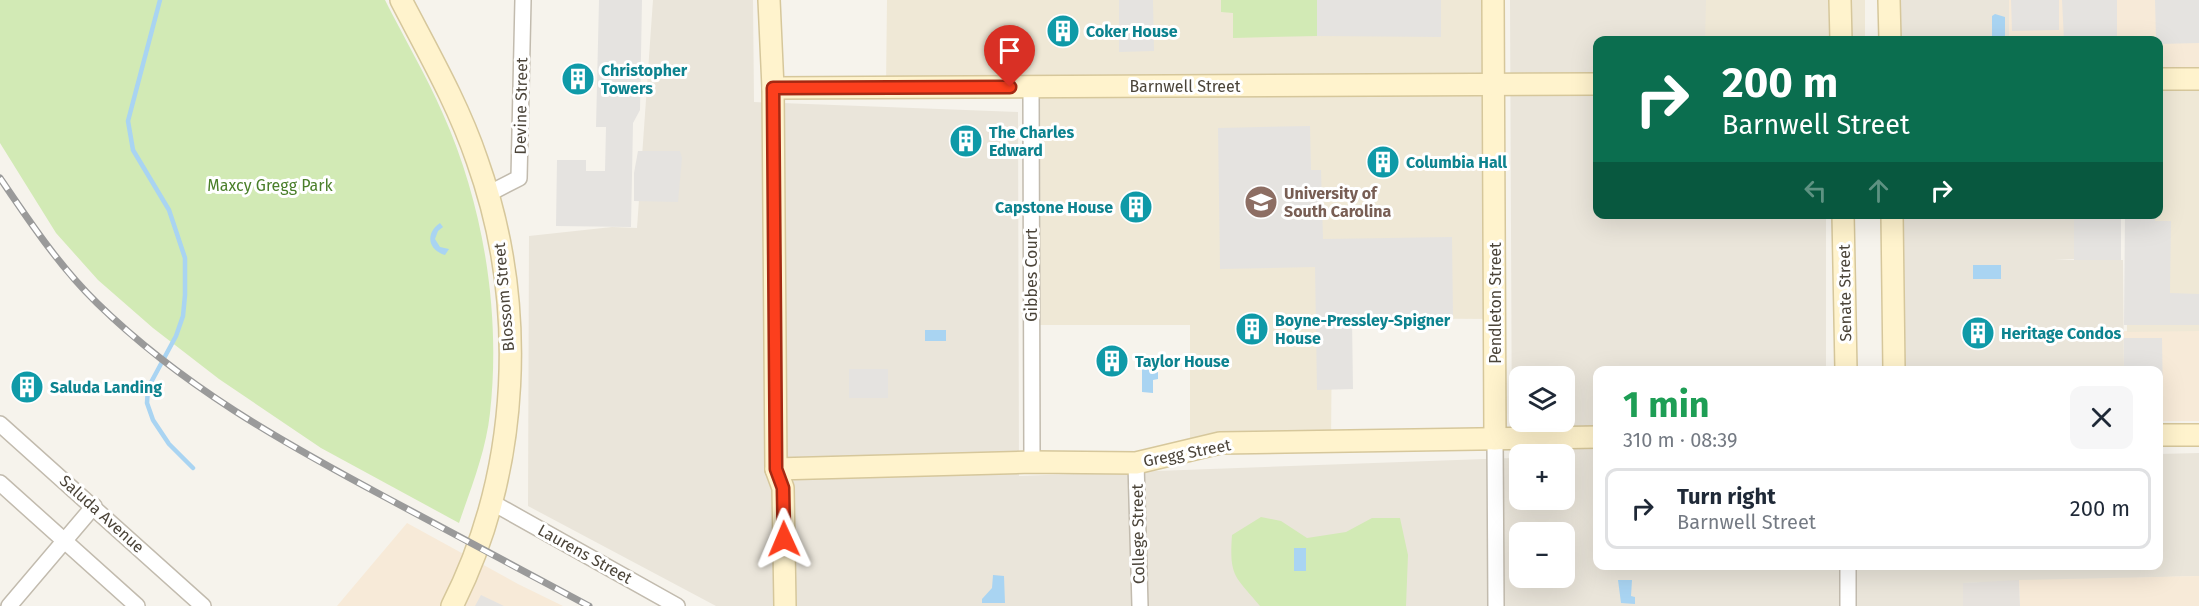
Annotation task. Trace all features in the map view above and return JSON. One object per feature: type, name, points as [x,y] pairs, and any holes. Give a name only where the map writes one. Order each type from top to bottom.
[{"type":"street","name":"Blossom Street","points":[[401,0],[459,115],[488,194],[504,272],[509,332],[508,417],[493,503],[452,606]]},
{"type":"street","name":"Devine Street","points":[[488,194],[519,178],[523,0]]},
{"type":"street","points":[[769,0],[773,88],[776,469],[783,488],[785,606]]},
{"type":"street","name":"Pendleton Street","points":[[1493,0],[1496,606]]},
{"type":"street","points":[[1840,0],[1840,36]]},
{"type":"street","points":[[1889,0],[1890,36]]},
{"type":"street","points":[[2163,80],[2199,79]]},
{"type":"street","name":"Barnwell Street","points":[[773,88],[1593,84]]},
{"type":"street","name":"Gibbes Court","points":[[1031,87],[1032,462]]},
{"type":"street","name":"Senate Street","points":[[1843,219],[1846,366]]},
{"type":"street","points":[[1892,219],[1894,366]]},
{"type":"street","name":"Saluda Avenue","points":[[0,424],[94,506],[202,606]]},
{"type":"street","points":[[2163,435],[2199,435]]},
{"type":"street","name":"Gregg Street","points":[[776,469],[1032,462],[1136,463],[1220,443],[1593,437]]},
{"type":"street","name":"College Street","points":[[1136,463],[1140,606]]},
{"type":"street","points":[[0,483],[137,606]]},
{"type":"street","points":[[0,498],[20,500]]},
{"type":"street","name":"Laurens Street","points":[[493,503],[677,606]]},
{"type":"street","points":[[9,606],[94,506]]},
{"type":"street","points":[[1848,570],[1848,606]]},
{"type":"shaded area","points":[[599,0],[642,0],[640,110],[633,123],[631,227],[556,226],[557,160],[586,160],[586,171],[605,171],[606,127],[596,127]]},
{"type":"shaded area","points":[[653,0],[753,0],[754,102],[1018,112],[1019,476],[1509,458],[1509,510],[1575,510],[1575,444],[1512,444],[1512,432],[1575,432],[1575,366],[1512,366],[1510,0],[1825,0],[1825,36],[1593,36],[1593,219],[1826,219],[1826,366],[1593,366],[1593,570],[2163,570],[2163,454],[2199,453],[2199,576],[1963,583],[1963,606],[716,606],[528,506],[529,236],[612,227],[637,228]]},
{"type":"shaded area","name":"University of South Carolina","points":[[887,0],[1492,0],[1493,319],[1332,318],[1331,447],[1190,446],[1190,325],[1030,325],[1032,86],[886,86]]},
{"type":"shaded area","points":[[1119,0],[1153,0],[1154,51],[1119,52]]},
{"type":"shaded area","points":[[1317,0],[1441,0],[1441,37],[1317,36]]},
{"type":"shaded area","points":[[1706,0],[1865,0],[1865,36],[1705,36]]},
{"type":"shaded area","points":[[1898,0],[2009,0],[2009,36],[1898,36]]},
{"type":"shaded area","points":[[2009,0],[2199,0],[2199,70],[2163,70],[2163,36],[2009,36]]},
{"type":"shaded area","points":[[2011,0],[2059,0],[2059,30],[2012,31]]},
{"type":"shaded area","points":[[2062,0],[2117,0],[2117,36],[2064,36]]},
{"type":"shaded area","points":[[2155,0],[2199,0],[2199,43],[2163,44],[2163,36],[2156,36]]},
{"type":"shaded area","points":[[2163,84],[2199,84],[2199,331],[2127,332],[2126,219],[2163,219]]},
{"type":"shaded area","points":[[1310,126],[1311,170],[1321,170],[1323,239],[1452,237],[1453,317],[1352,319],[1353,389],[1317,390],[1315,267],[1220,269],[1218,128]]},
{"type":"shaded area","points":[[638,151],[680,151],[682,158],[678,202],[634,201],[634,173]]},
{"type":"shaded area","points":[[1899,219],[2075,219],[2075,259],[2054,260],[2123,260],[2124,366],[1900,366]]},
{"type":"shaded area","points":[[2074,219],[2121,219],[2121,260],[2074,260]]},
{"type":"shaded area","points":[[2125,219],[2171,221],[2170,293],[2199,294],[2199,325],[2124,325]]},
{"type":"shaded area","points":[[2199,330],[2199,421],[2163,421],[2163,366],[2124,366],[2124,331]]},
{"type":"shaded area","points":[[2124,338],[2162,338],[2162,366],[2124,366]]},
{"type":"shaded area","points":[[849,369],[888,369],[888,398],[849,398]]},
{"type":"shaded area","points":[[407,523],[518,584],[563,606],[337,606]]},
{"type":"shaded area","points":[[2199,576],[2199,606],[2020,606],[2019,580]]},
{"type":"shaded area","points":[[2019,580],[2020,606],[1963,606],[1963,583]]},
{"type":"shaded area","points":[[481,595],[504,606],[475,606]]},
{"type":"green space","name":"Maxcy Gregg Park","points":[[0,0],[385,0],[436,99],[457,149],[479,223],[486,261],[493,337],[490,413],[482,455],[459,523],[321,448],[219,379],[153,328],[98,280],[56,233],[0,143]]},
{"type":"green space","points":[[1221,0],[1317,0],[1317,36],[1233,38],[1233,13],[1221,12]]},
{"type":"green space","points":[[1261,517],[1281,521],[1307,538],[1346,532],[1372,518],[1400,518],[1408,555],[1406,606],[1260,606],[1239,581],[1233,568],[1231,549],[1232,535]]},
{"type":"water","points":[[1995,14],[2005,17],[2005,36],[1992,36],[1992,16]]},
{"type":"water","points":[[440,223],[443,227],[438,231],[435,239],[440,247],[449,249],[445,255],[439,253],[430,241],[432,232]]},
{"type":"water","points":[[1973,265],[2001,265],[2001,279],[1973,279]]},
{"type":"water","points":[[925,330],[946,330],[946,341],[925,341]]},
{"type":"water","points":[[1142,359],[1153,359],[1153,372],[1158,372],[1158,379],[1153,380],[1153,393],[1142,392]]},
{"type":"water","points":[[1294,548],[1306,548],[1306,571],[1294,571]]},
{"type":"water","points":[[993,575],[1004,576],[1005,603],[982,603],[982,599],[992,588]]},
{"type":"water","points":[[1618,580],[1632,580],[1631,596],[1635,597],[1635,604],[1621,603]]},
{"type":"waterway","points":[[160,0],[128,121],[133,150],[169,210],[185,258],[185,295],[183,316],[176,336],[148,388],[147,403],[153,420],[169,444],[193,468]]},
{"type":"railway","points":[[0,178],[46,243],[83,289],[163,361],[234,410],[308,455],[589,606]]},
{"type":"place","name":"Coker House","points":[[1063,31]]},
{"type":"place","name":"Christopher Towers","points":[[578,79]]},
{"type":"place","name":"The Charles Edward","points":[[966,141]]},
{"type":"place","name":"Columbia Hall","points":[[1383,162]]},
{"type":"place","name":"University of South Carolina","points":[[1261,202]]},
{"type":"place","name":"Capstone House","points":[[1136,207]]},
{"type":"place","name":"Boyne-Pressley-Spigner House","points":[[1252,329]]},
{"type":"place","name":"Heritage Condos","points":[[1978,333]]},
{"type":"place","name":"Taylor House","points":[[1112,361]]},
{"type":"place","name":"Saluda Landing","points":[[27,387]]},
{"type":"route","points":[[784,539],[783,488],[776,469],[773,88],[1010,87]]}]
